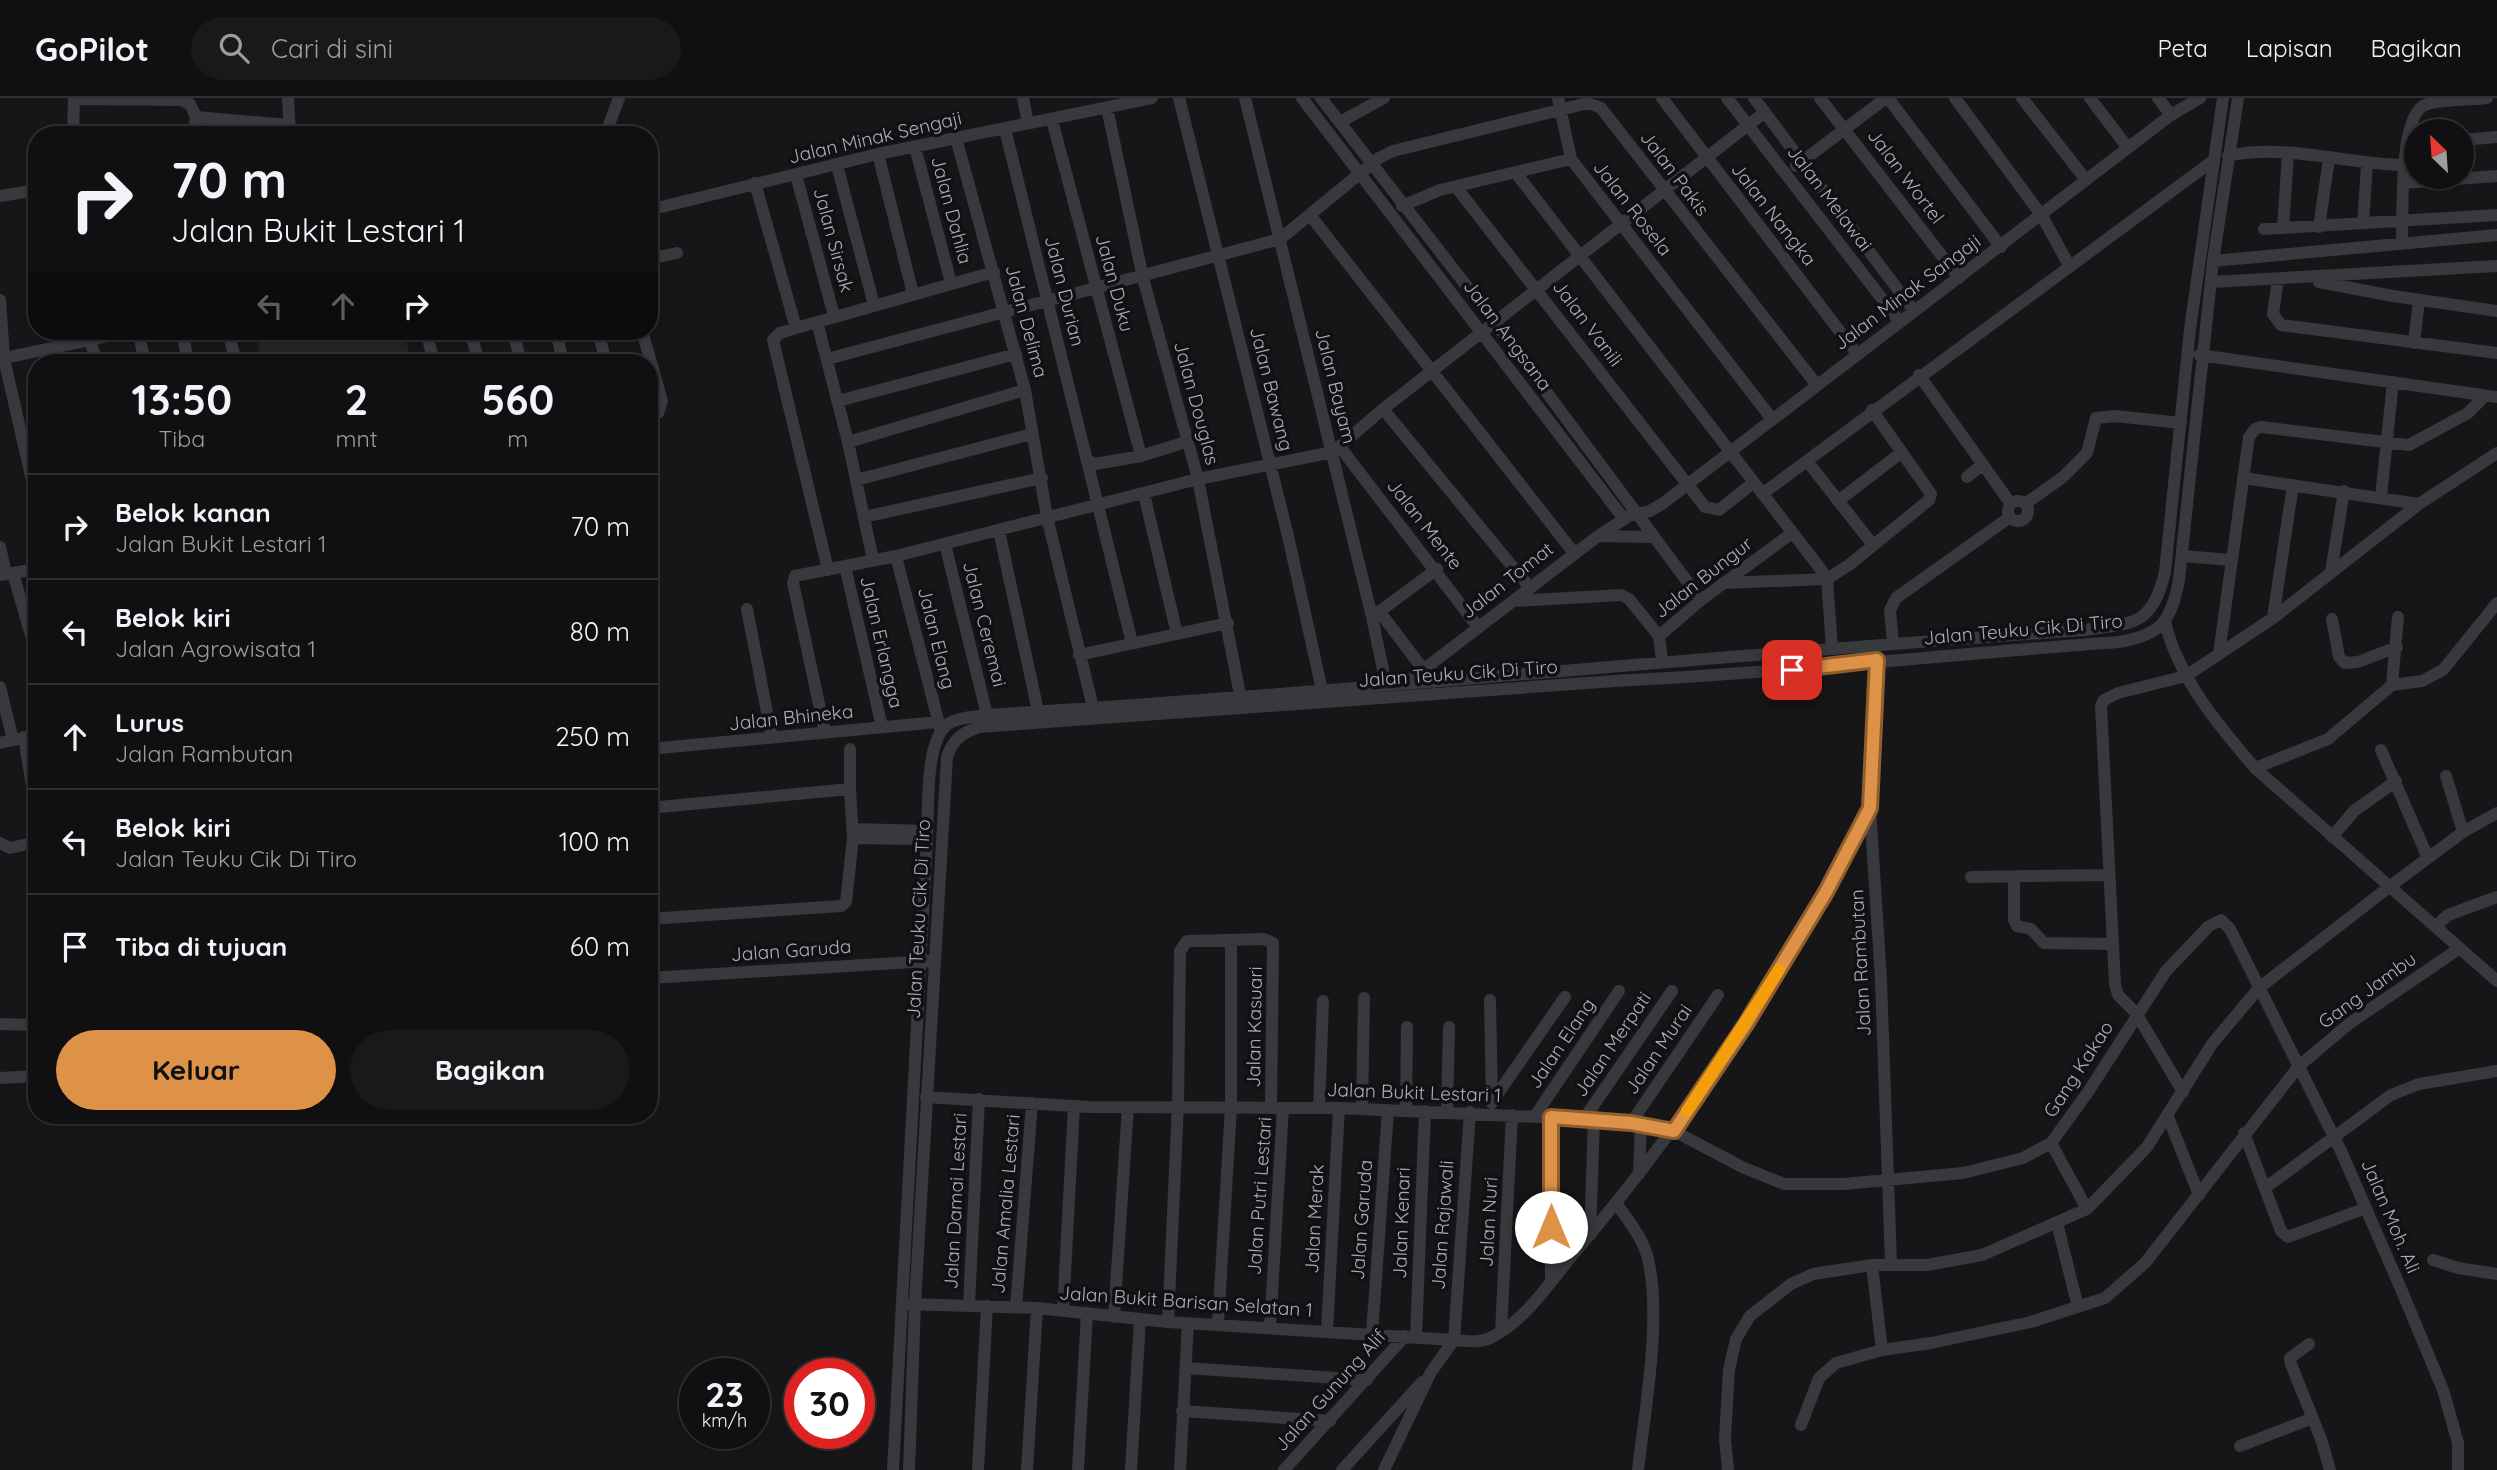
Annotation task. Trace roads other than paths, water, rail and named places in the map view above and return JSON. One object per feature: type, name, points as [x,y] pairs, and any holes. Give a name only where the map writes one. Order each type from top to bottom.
[{"type":"street","points":[[73,126],[74,98],[181,100],[190,104],[195,117],[194,126]]},
{"type":"street","points":[[288,98],[290,126]]},
{"type":"street","points":[[609,126],[620,98]]},
{"type":"street","points":[[1023,98],[1028,123]]},
{"type":"street","name":"Jalan Minak Sengaji","points":[[658,208],[878,154],[1152,98]]},
{"type":"street","name":"Jalan Bawang","points":[[1179,98],[1270,463],[1322,690]]},
{"type":"street","name":"Jalan Bayam","points":[[1245,98],[1376,614],[1386,684]]},
{"type":"street","name":"Jalan Angsana","points":[[1302,98],[1483,333],[1630,516]]},
{"type":"street","points":[[1321,98],[1496,324],[1630,516],[1653,537],[1701,600]]},
{"type":"street","points":[[1340,122],[1384,98]]},
{"type":"street","name":"Jalan Nangka","points":[[1662,98],[1857,354]]},
{"type":"street","name":"Jalan Melawai","points":[[1727,98],[1900,322]]},
{"type":"street","name":"Jalan Melawai","points":[[1754,98],[1914,311]]},
{"type":"street","name":"Jalan Wortel","points":[[1820,98],[1846,128],[1959,278]]},
{"type":"street","points":[[1787,173],[1887,98],[2001,247]]},
{"type":"street","points":[[1955,98],[2042,216],[2070,267]]},
{"type":"street","points":[[2022,98],[2086,180]]},
{"type":"street","points":[[2090,98],[2128,148]]},
{"type":"street","points":[[2158,98],[2171,115]]},
{"type":"street","name":"Jalan Minak Sangaji","points":[[1630,516],[1657,508],[2171,115],[2200,98]]},
{"type":"street","name":"Jalan Teuku Cik Di Tiro","points":[[1610,665],[1604,661],[2084,630],[2124,624],[2144,616],[2156,603],[2165,572],[2187,354],[2223,98]]},
{"type":"street","points":[[2238,98],[2213,261],[2182,556],[2175,600],[2165,622],[2172,649],[2186,676],[2222,729],[2255,768],[2497,981]]},
{"type":"street","points":[[2414,119],[2414,114],[2425,101],[2487,98]]},
{"type":"street","name":"Jalan Pakis","points":[[1372,163],[1393,151],[1560,104],[1588,103],[1601,108],[1816,384]]},
{"type":"street","points":[[1560,104],[1571,159]]},
{"type":"street","name":"Jalan Douglas","points":[[1107,108],[1143,278],[1198,479],[1242,703]]},
{"type":"street","name":"Jalan Angsana","points":[[1336,450],[1383,409],[1496,324],[1765,112]]},
{"type":"street","points":[[195,117],[261,126]]},
{"type":"street","name":"Jalan Duku","points":[[1052,120],[1141,456]]},
{"type":"street","name":"Jalan Durian","points":[[1005,129],[1132,643]]},
{"type":"street","points":[[2474,139],[2497,137]]},
{"type":"street","name":"Jalan Delima","points":[[956,138],[1025,390],[1047,517],[1095,714]]},
{"type":"street","name":"Jalan Dahlia","points":[[915,147],[951,283]]},
{"type":"street","points":[[2228,156],[2253,152],[2288,153],[2367,164],[2403,165],[2402,242]]},
{"type":"street","points":[[2283,228],[2288,153]]},
{"type":"street","points":[[878,154],[913,294]]},
{"type":"street","name":"Jalan Rosela","points":[[1402,206],[1456,187],[1571,159],[1772,419]]},
{"type":"street","points":[[2319,227],[2329,159]]},
{"type":"street","points":[[1762,494],[1919,375],[2214,160]]},
{"type":"street","points":[[827,359],[1143,278],[1280,239],[1362,174],[1372,163]]},
{"type":"street","points":[[837,164],[874,305]]},
{"type":"street","points":[[2363,223],[2367,164]]},
{"type":"street","points":[[1516,173],[1827,579],[1832,646]]},
{"type":"street","name":"Jalan Sirsak","points":[[796,175],[834,316]]},
{"type":"street","points":[[2403,184],[2497,176]]},
{"type":"street","points":[[755,183],[796,328]]},
{"type":"street","name":"Jalan Vanili","points":[[1456,187],[1539,290],[1687,485],[1712,511],[1725,506],[1753,482]]},
{"type":"street","points":[[0,195],[28,191]]},
{"type":"street","points":[[1310,215],[1574,553]]},
{"type":"street","points":[[2264,229],[2497,215]]},
{"type":"street","points":[[2213,261],[2497,235]]},
{"type":"street","points":[[658,257],[677,253]]},
{"type":"street","points":[[2211,282],[2478,267],[2497,269]]},
{"type":"street","points":[[828,569],[772,346],[776,336],[834,316],[994,272]]},
{"type":"street","points":[[2302,278],[2419,300],[2497,311]]},
{"type":"street","points":[[2278,279],[2273,314],[2281,325],[2497,353]]},
{"type":"street","points":[[0,300],[2,359],[28,465]]},
{"type":"street","points":[[2414,342],[2419,300]]},
{"type":"street","points":[[817,322],[848,442],[873,560]]},
{"type":"street","points":[[2,359],[48,349],[74,340]]},
{"type":"street","points":[[48,349],[49,354]]},
{"type":"street","points":[[838,401],[1016,354]]},
{"type":"street","points":[[2187,354],[2491,397]]},
{"type":"street","points":[[1919,375],[1983,464],[2010,510]]},
{"type":"street","points":[[2381,497],[2393,382]]},
{"type":"street","points":[[658,387],[662,401],[658,413]]},
{"type":"street","points":[[848,442],[1025,390]]},
{"type":"street","points":[[2219,654],[2249,438],[2255,429],[2261,427],[2415,444],[2491,397]]},
{"type":"street","points":[[1383,409],[1530,588]]},
{"type":"street","points":[[1723,583],[1827,579],[1931,497],[1872,410]]},
{"type":"street","points":[[1893,643],[1890,610],[1896,598],[2018,501],[2025,504],[2063,477],[2087,453],[2096,418],[2115,416],[2181,423]]},
{"type":"street","points":[[856,481],[1032,434]]},
{"type":"street","points":[[1089,461],[1095,464],[1141,456],[1189,441]]},
{"type":"street","points":[[825,732],[793,578],[999,531],[1198,479],[1336,450]]},
{"type":"street","name":"Jalan Mente","points":[[1336,450],[1437,569],[1478,626]]},
{"type":"street","points":[[1838,501],[1902,452]]},
{"type":"street","points":[[2183,1091],[2136,1013],[2118,995],[2112,944],[2101,706],[2104,700],[2118,693],[2186,676],[2273,618],[2418,505],[2497,453]]},
{"type":"street","points":[[1807,461],[1873,544]]},
{"type":"street","points":[[1967,478],[1983,464]]},
{"type":"street","points":[[864,517],[1042,478]]},
{"type":"street","points":[[2244,478],[2344,491],[2418,505]]},
{"type":"street","points":[[2273,618],[2292,485]]},
{"type":"street","points":[[2174,486],[2190,486]]},
{"type":"street","points":[[2331,572],[2344,491]]},
{"type":"street","points":[[1144,494],[1177,634]]},
{"type":"street","name":"Jalan Tomat","points":[[1406,683],[1574,553],[1630,516]]},
{"type":"street","points":[[999,531],[1038,711]]},
{"type":"street","name":"Jalan Bungur","points":[[1661,659],[1659,636],[1701,600],[1792,533]]},
{"type":"street","points":[[1598,536],[1653,537]]},
{"type":"street","name":"Jalan Ceremai","points":[[945,544],[987,715]]},
{"type":"street","points":[[0,547],[6,574],[28,632]]},
{"type":"street","name":"Jalan Elang","points":[[896,556],[939,726]]},
{"type":"street","points":[[2182,556],[2232,560]]},
{"type":"street","name":"Jalan Erlangga","points":[[845,566],[882,727]]},
{"type":"street","points":[[1423,669],[1376,614],[1437,569]]},
{"type":"street","points":[[6,574],[28,570]]},
{"type":"street","points":[[1513,601],[1621,595],[1629,599],[1659,636]]},
{"type":"street","points":[[2255,768],[2328,740],[2392,685],[2422,681],[2443,670],[2497,603]]},
{"type":"street","points":[[747,609],[772,738]]},
{"type":"street","points":[[2392,685],[2398,617]]},
{"type":"street","points":[[2332,619],[2339,657],[2344,663],[2358,662],[2397,647]]},
{"type":"street","name":"Jalan Teuku Cik Di Tiro","points":[[909,1470],[915,1303],[947,757],[952,743],[964,732],[979,727],[1095,714],[1242,703],[1435,696],[1615,681],[1719,677],[1877,660],[2119,642],[2149,634],[2165,622]]},
{"type":"street","points":[[1079,655],[1228,623]]},
{"type":"street","points":[[2149,634],[2172,649]]},
{"type":"street","points":[[1987,636],[1980,645],[1989,652]]},
{"type":"street","points":[[1948,640],[1957,647],[1950,655]]},
{"type":"street","name":"Jalan Rambutan","points":[[1877,660],[1870,808],[1881,980],[1891,1263]]},
{"type":"street","points":[[1610,665],[1615,681]]},
{"type":"street","name":"Jalan Teuku Cik Di Tiro","points":[[1242,703],[1322,690],[1610,665]]},
{"type":"street","points":[[1434,681],[1435,696]]},
{"type":"street","points":[[0,687],[25,737],[28,757]]},
{"type":"street","name":"Jalan Teuku Cik Di Tiro","points":[[893,1470],[927,835],[933,749],[939,726],[957,719],[1038,711],[1095,714]]},
{"type":"street","name":"Jalan Bhineka","points":[[658,748],[882,727],[939,726]]},
{"type":"street","points":[[0,743],[25,737]]},
{"type":"street","points":[[658,918],[841,906],[846,902],[853,833],[850,749]]},
{"type":"street","points":[[2381,750],[2428,858]]},
{"type":"street","points":[[2446,776],[2462,832]]},
{"type":"street","points":[[2332,837],[2354,811],[2396,781]]},
{"type":"street","points":[[658,807],[850,789]]},
{"type":"street","points":[[1501,1331],[1522,1314],[1551,1281],[1674,1131],[1746,1024],[1826,892],[1870,808]]},
{"type":"street","points":[[1728,1470],[1726,1438],[1729,1370],[1736,1339],[1750,1316],[1791,1283],[1813,1275],[1891,1263],[1927,1265],[1982,1255],[2087,1209],[2147,1147],[2212,1044],[2259,988],[2462,832],[2497,813]]},
{"type":"street","points":[[853,833],[927,835]]},
{"type":"street","points":[[0,843],[10,848],[28,844]]},
{"type":"street","points":[[1971,877],[2109,875]]},
{"type":"street","points":[[2014,877],[2014,920],[2017,926],[2031,929],[2044,943],[2112,944]]},
{"type":"street","points":[[2436,926],[2448,915],[2497,897]]},
{"type":"street","name":"Gang Kakao","points":[[1888,1181],[1963,1173],[2002,1165],[2051,1143],[2088,1092],[2136,1013],[2166,971],[2209,926],[2221,920],[2230,929],[2259,988]]},
{"type":"street","points":[[1168,1322],[1178,1105],[1181,951],[1187,942],[1195,939],[1231,940],[1231,1107],[1218,1324]]},
{"type":"street","name":"Jalan Kasuari","points":[[1231,940],[1270,940],[1275,946],[1277,1108]]},
{"type":"street","name":"Gang Jambu","points":[[1801,1425],[1819,1378],[1836,1363],[1882,1350],[2031,1322],[2105,1298],[2145,1263],[2299,1066],[2350,1023],[2460,948]]},
{"type":"street","name":"Jalan Garuda","points":[[658,977],[936,960]]},
{"type":"street","name":"Jalan Moh. Ali","points":[[2259,988],[2334,1136],[2443,1390],[2458,1443],[2458,1470]]},
{"type":"street","name":"Jalan Elang","points":[[1535,1116],[1619,991]]},
{"type":"street","name":"Jalan Merpati","points":[[1589,1119],[1672,991]]},
{"type":"street","name":"Jalan Murai","points":[[1636,1124],[1718,995]]},
{"type":"street","points":[[1490,1107],[1565,997]]},
{"type":"street","points":[[1362,1109],[1364,998]]},
{"type":"street","points":[[1490,1000],[1490,1107]]},
{"type":"street","points":[[1319,1108],[1323,1001]]},
{"type":"street","points":[[0,1024],[28,1025]]},
{"type":"street","points":[[1406,1111],[1407,1027]]},
{"type":"street","points":[[1447,1112],[1449,1027]]},
{"type":"street","points":[[2265,1188],[2391,1095],[2440,1079],[2497,1071]]},
{"type":"street","points":[[0,1078],[28,1076]]},
{"type":"street","name":"Jalan Bukit Lestari 1","points":[[926,1097],[1128,1107],[1178,1105],[1470,1112],[1490,1107],[1512,1115],[1589,1119],[1674,1131],[1742,1167],[1784,1184],[1888,1181]]},
{"type":"street","name":"Jalan Damai Lestari","points":[[968,1305],[979,1099]]},
{"type":"street","name":"Jalan Amalia Lestari","points":[[1016,1307],[1032,1103]]},
{"type":"street","points":[[1063,1311],[1074,1106]]},
{"type":"street","points":[[1114,1317],[1128,1107]]},
{"type":"street","name":"Jalan Putri Lestari","points":[[1270,1328],[1277,1108]]},
{"type":"street","name":"Jalan Merak","points":[[1328,1331],[1339,1108]]},
{"type":"street","name":"Jalan Garuda","points":[[1372,1334],[1388,1110]]},
{"type":"street","name":"Jalan Kenari","points":[[1410,1336],[1425,1111]]},
{"type":"street","name":"Jalan Rajawali","points":[[1454,1340],[1470,1112]]},
{"type":"street","name":"Jalan Nuri","points":[[1501,1331],[1512,1115]]},
{"type":"street","points":[[2168,1116],[2199,1195]]},
{"type":"street","points":[[1551,1117],[1551,1281]]},
{"type":"street","points":[[1589,1119],[1590,1235]]},
{"type":"street","points":[[1636,1124],[1639,1174]]},
{"type":"street","points":[[2244,1133],[2281,1231],[2288,1237],[2366,1208]]},
{"type":"street","points":[[2051,1143],[2087,1209]]},
{"type":"street","points":[[1616,1202],[1641,1240],[1648,1258],[1651,1284],[1647,1399],[1638,1470]]},
{"type":"street","points":[[2057,1223],[2078,1307]]},
{"type":"street","points":[[2433,1260],[2458,1268],[2497,1274]]},
{"type":"street","points":[[1872,1265],[1882,1350]]},
{"type":"street","name":"Jalan Bukit Barisan Selatan 1","points":[[901,1304],[1037,1308],[1168,1322],[1454,1340],[1484,1340],[1501,1331]]},
{"type":"street","points":[[978,1470],[987,1306]]},
{"type":"street","points":[[1027,1470],[1037,1308]]},
{"type":"street","points":[[1078,1470],[1087,1314]]},
{"type":"street","points":[[1132,1470],[1140,1319]]},
{"type":"street","points":[[1180,1470],[1188,1323]]},
{"type":"street","name":"Jalan Gunung Alif","points":[[1284,1470],[1410,1336]]},
{"type":"street","points":[[1342,1470],[1431,1372],[1454,1340]]},
{"type":"street","points":[[2309,1344],[2290,1358],[2330,1470]]},
{"type":"street","points":[[1186,1368],[1367,1380]]},
{"type":"street","points":[[1384,1470],[1431,1372]]},
{"type":"street","points":[[1182,1411],[1330,1421]]},
{"type":"street","points":[[2239,1446],[2313,1418]]}]
